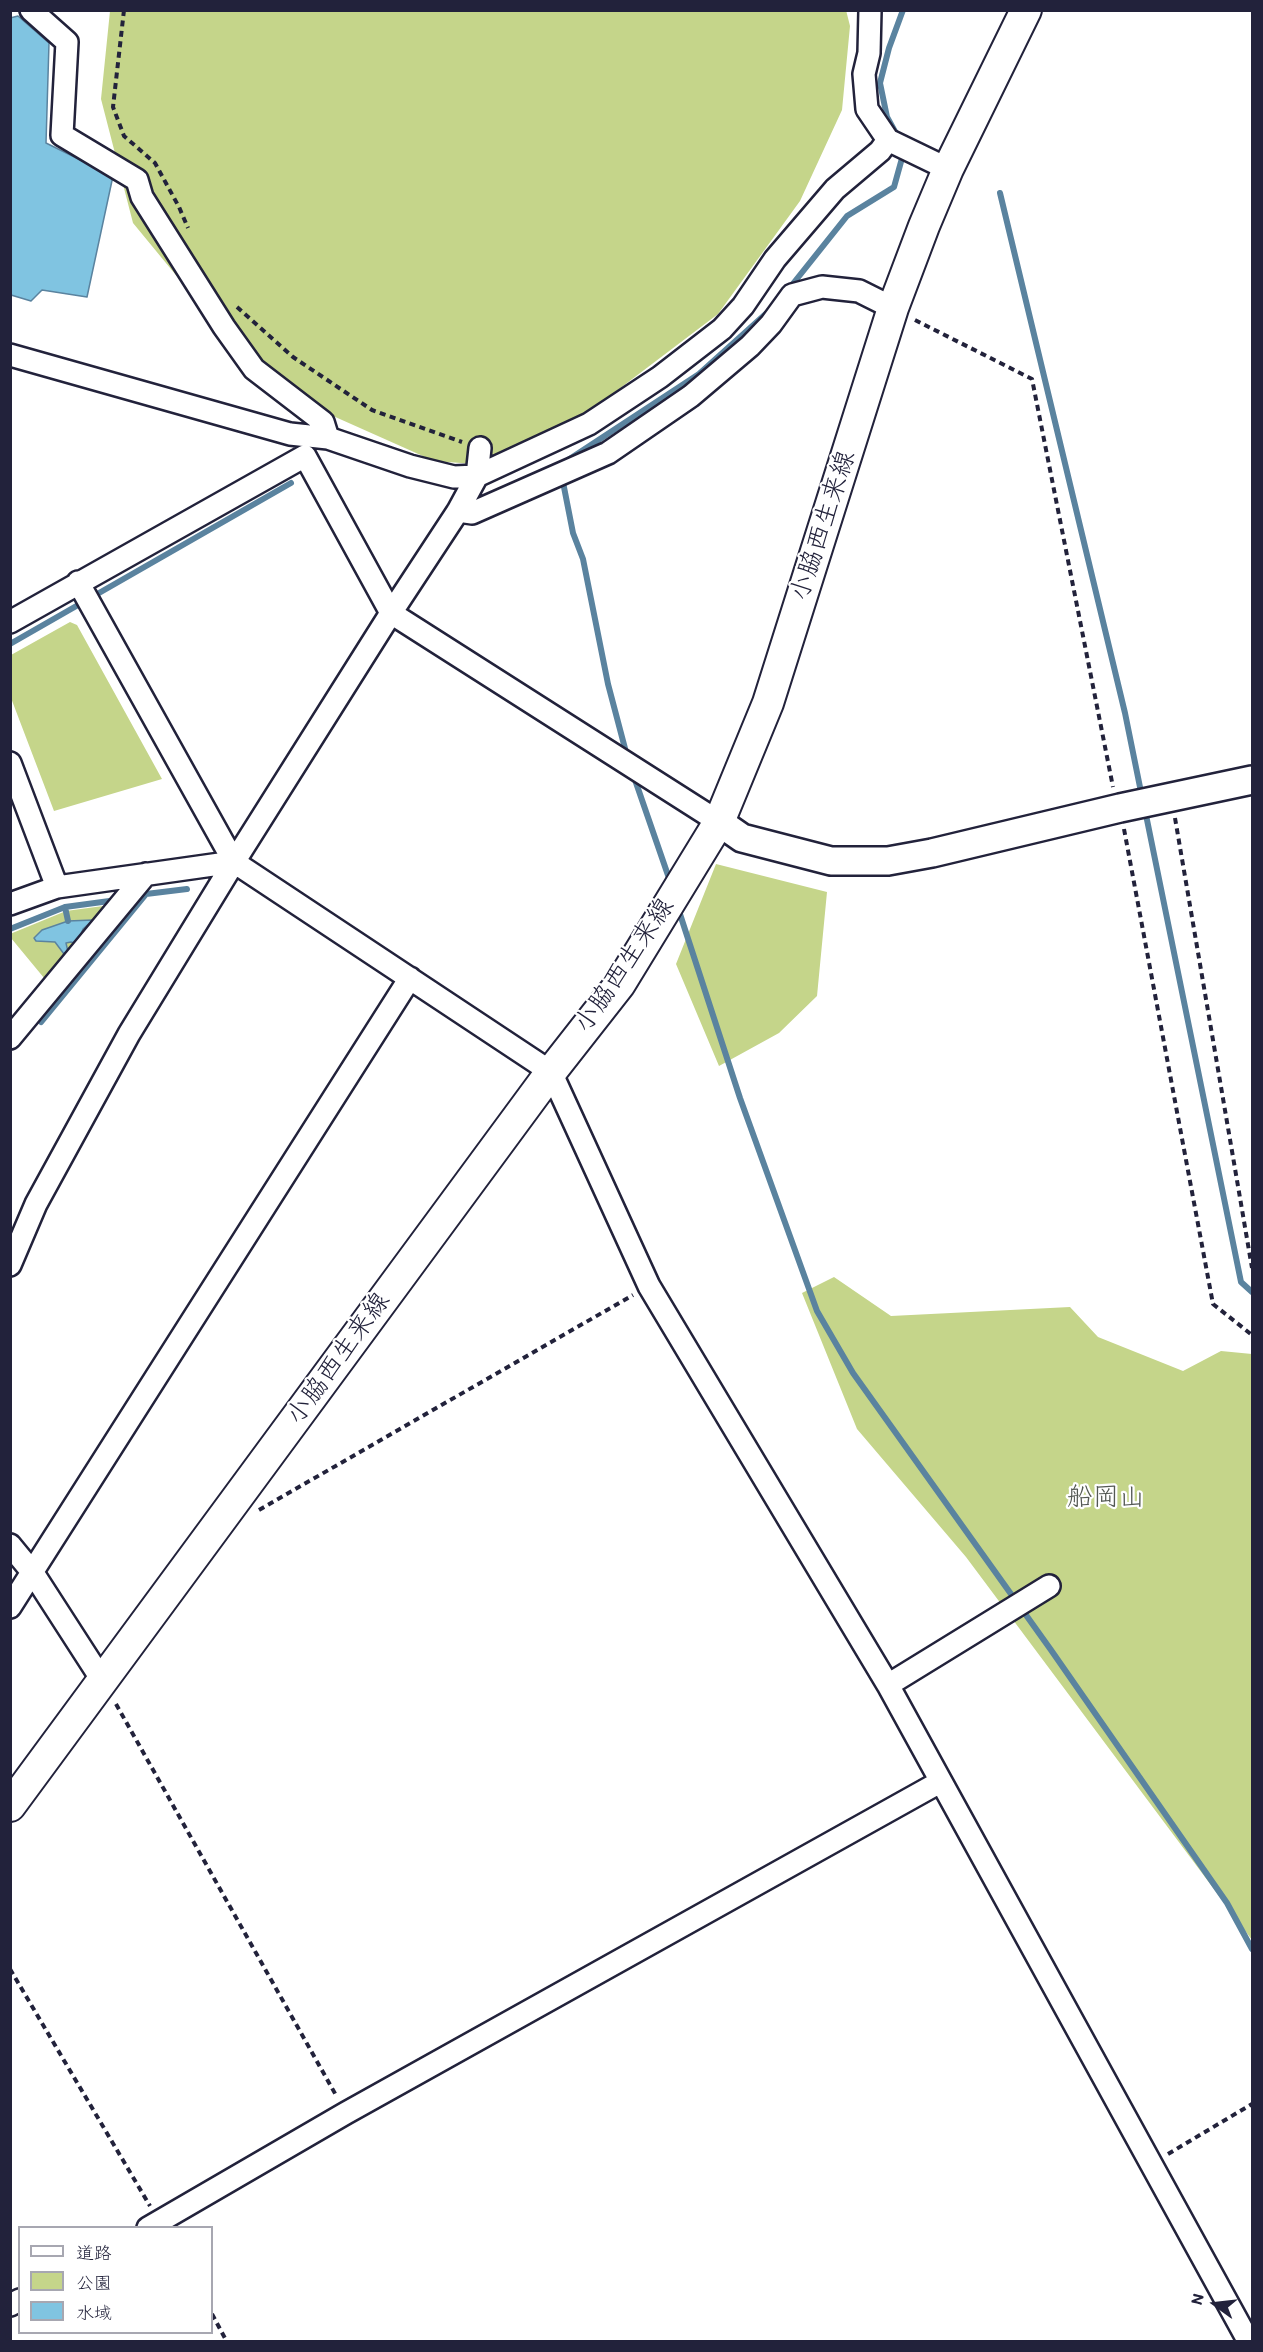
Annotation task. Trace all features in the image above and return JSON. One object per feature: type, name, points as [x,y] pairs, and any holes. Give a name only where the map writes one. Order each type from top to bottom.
[{"type":"main road","name":"小脇西生来線","points":[[10,1806],[551,1072],[620,984],[719,822],[768,703],[893,308],[924,226],[948,169],[1026,10]]},
{"type":"street","points":[[31,10],[67,42],[62,135],[137,180],[142,197],[224,327],[254,369],[323,422],[328,438]]},
{"type":"street","points":[[870,10],[869,53],[864,74],[867,109],[888,140],[948,169]]},
{"type":"street","points":[[10,355],[290,434],[328,438],[410,466],[454,477],[477,476],[589,424],[660,377],[722,329],[743,306],[775,259],[835,189],[880,151],[888,140]]},
{"type":"street","points":[[458,511],[472,513],[608,453],[691,396],[750,346],[771,324],[792,295],[822,287],[859,291],[893,308]]},
{"type":"street","points":[[10,622],[305,456],[328,438]]},
{"type":"street","points":[[10,1265],[36,1204],[129,1034],[234,861],[458,511],[477,476],[480,448]]},
{"type":"street","points":[[305,456],[391,613],[742,838],[831,861],[888,861],[932,853],[1117,801],[1171,796],[1252,780]]},
{"type":"street","points":[[78,582],[234,861],[551,1072],[649,1286],[888,1685],[1249,2342]]},
{"type":"street","points":[[10,763],[57,887]]},
{"type":"street","points":[[10,904],[57,887],[234,861]]},
{"type":"street","points":[[10,1038],[147,874]]},
{"type":"street","points":[[10,1607],[410,978]]},
{"type":"street","points":[[10,1545],[33,1573],[102,1680]]},
{"type":"street","points":[[888,1685],[1049,1586]]},
{"type":"street","points":[[154,2225],[346,2113],[940,1782]]},
{"type":"path","points":[[124,10],[115,69],[113,106],[124,136],[155,163],[179,207],[191,236]]},
{"type":"path","points":[[232,302],[293,357],[372,410],[480,448]]},
{"type":"path","points":[[893,308],[1032,379],[1117,801],[1213,1304],[1252,1334]]},
{"type":"path","points":[[1171,796],[1252,1268]]},
{"type":"path","points":[[252,1514],[649,1286]]},
{"type":"path","points":[[102,1680],[346,2113]]},
{"type":"path","points":[[10,1969],[154,2225]]},
{"type":"path","points":[[1152,2163],[1252,2104]]},
{"type":"path","points":[[213,2316],[227,2342]]},
{"type":"green space","points":[[846,10],[850,26],[842,110],[800,201],[718,314],[516,467],[434,461],[268,387],[133,223],[101,99],[110,11]]},
{"type":"green space","points":[[70,622],[77,625],[162,779],[54,811],[11,698],[11,655]]},
{"type":"green space","points":[[716,864],[827,892],[817,996],[779,1033],[719,1066],[676,964]]},
{"type":"green space","points":[[118,904],[49,984],[11,938],[10,934],[66,911]]},
{"type":"green space","name":"船岡山","points":[[834,1277],[891,1316],[1070,1307],[1098,1337],[1183,1371],[1221,1351],[1252,1354],[1252,1940],[966,1557],[857,1429],[802,1293]]},
{"type":"water","points":[[18,16],[49,43],[46,143],[113,176],[87,297],[42,290],[31,301],[11,295],[10,18]]},
{"type":"water","points":[[93,920],[83,929],[77,944],[66,943],[68,952],[64,954],[55,942],[36,941],[34,938],[42,930],[68,921]]},
{"type":"waterway","points":[[898,137],[887,117],[880,83],[889,48],[903,10]]},
{"type":"waterway","points":[[788,290],[847,216],[894,187],[904,151]]},
{"type":"waterway","points":[[1000,193],[1125,713],[1142,797]]},
{"type":"waterway","points":[[568,460],[699,374],[769,311]]},
{"type":"waterway","points":[[562,477],[573,533],[583,559],[608,684],[627,756]]},
{"type":"waterway","points":[[10,644],[291,483]]},
{"type":"waterway","points":[[633,774],[671,884]]},
{"type":"waterway","points":[[1145,810],[1241,1282],[1252,1292]]},
{"type":"waterway","points":[[41,1022],[146,894],[187,889]]},
{"type":"waterway","points":[[10,929],[65,907],[117,900]]},
{"type":"waterway","points":[[65,907],[68,921]]},
{"type":"waterway","points":[[678,908],[740,1098],[817,1311],[853,1373],[1051,1650],[1227,1903],[1252,1949]]}]
